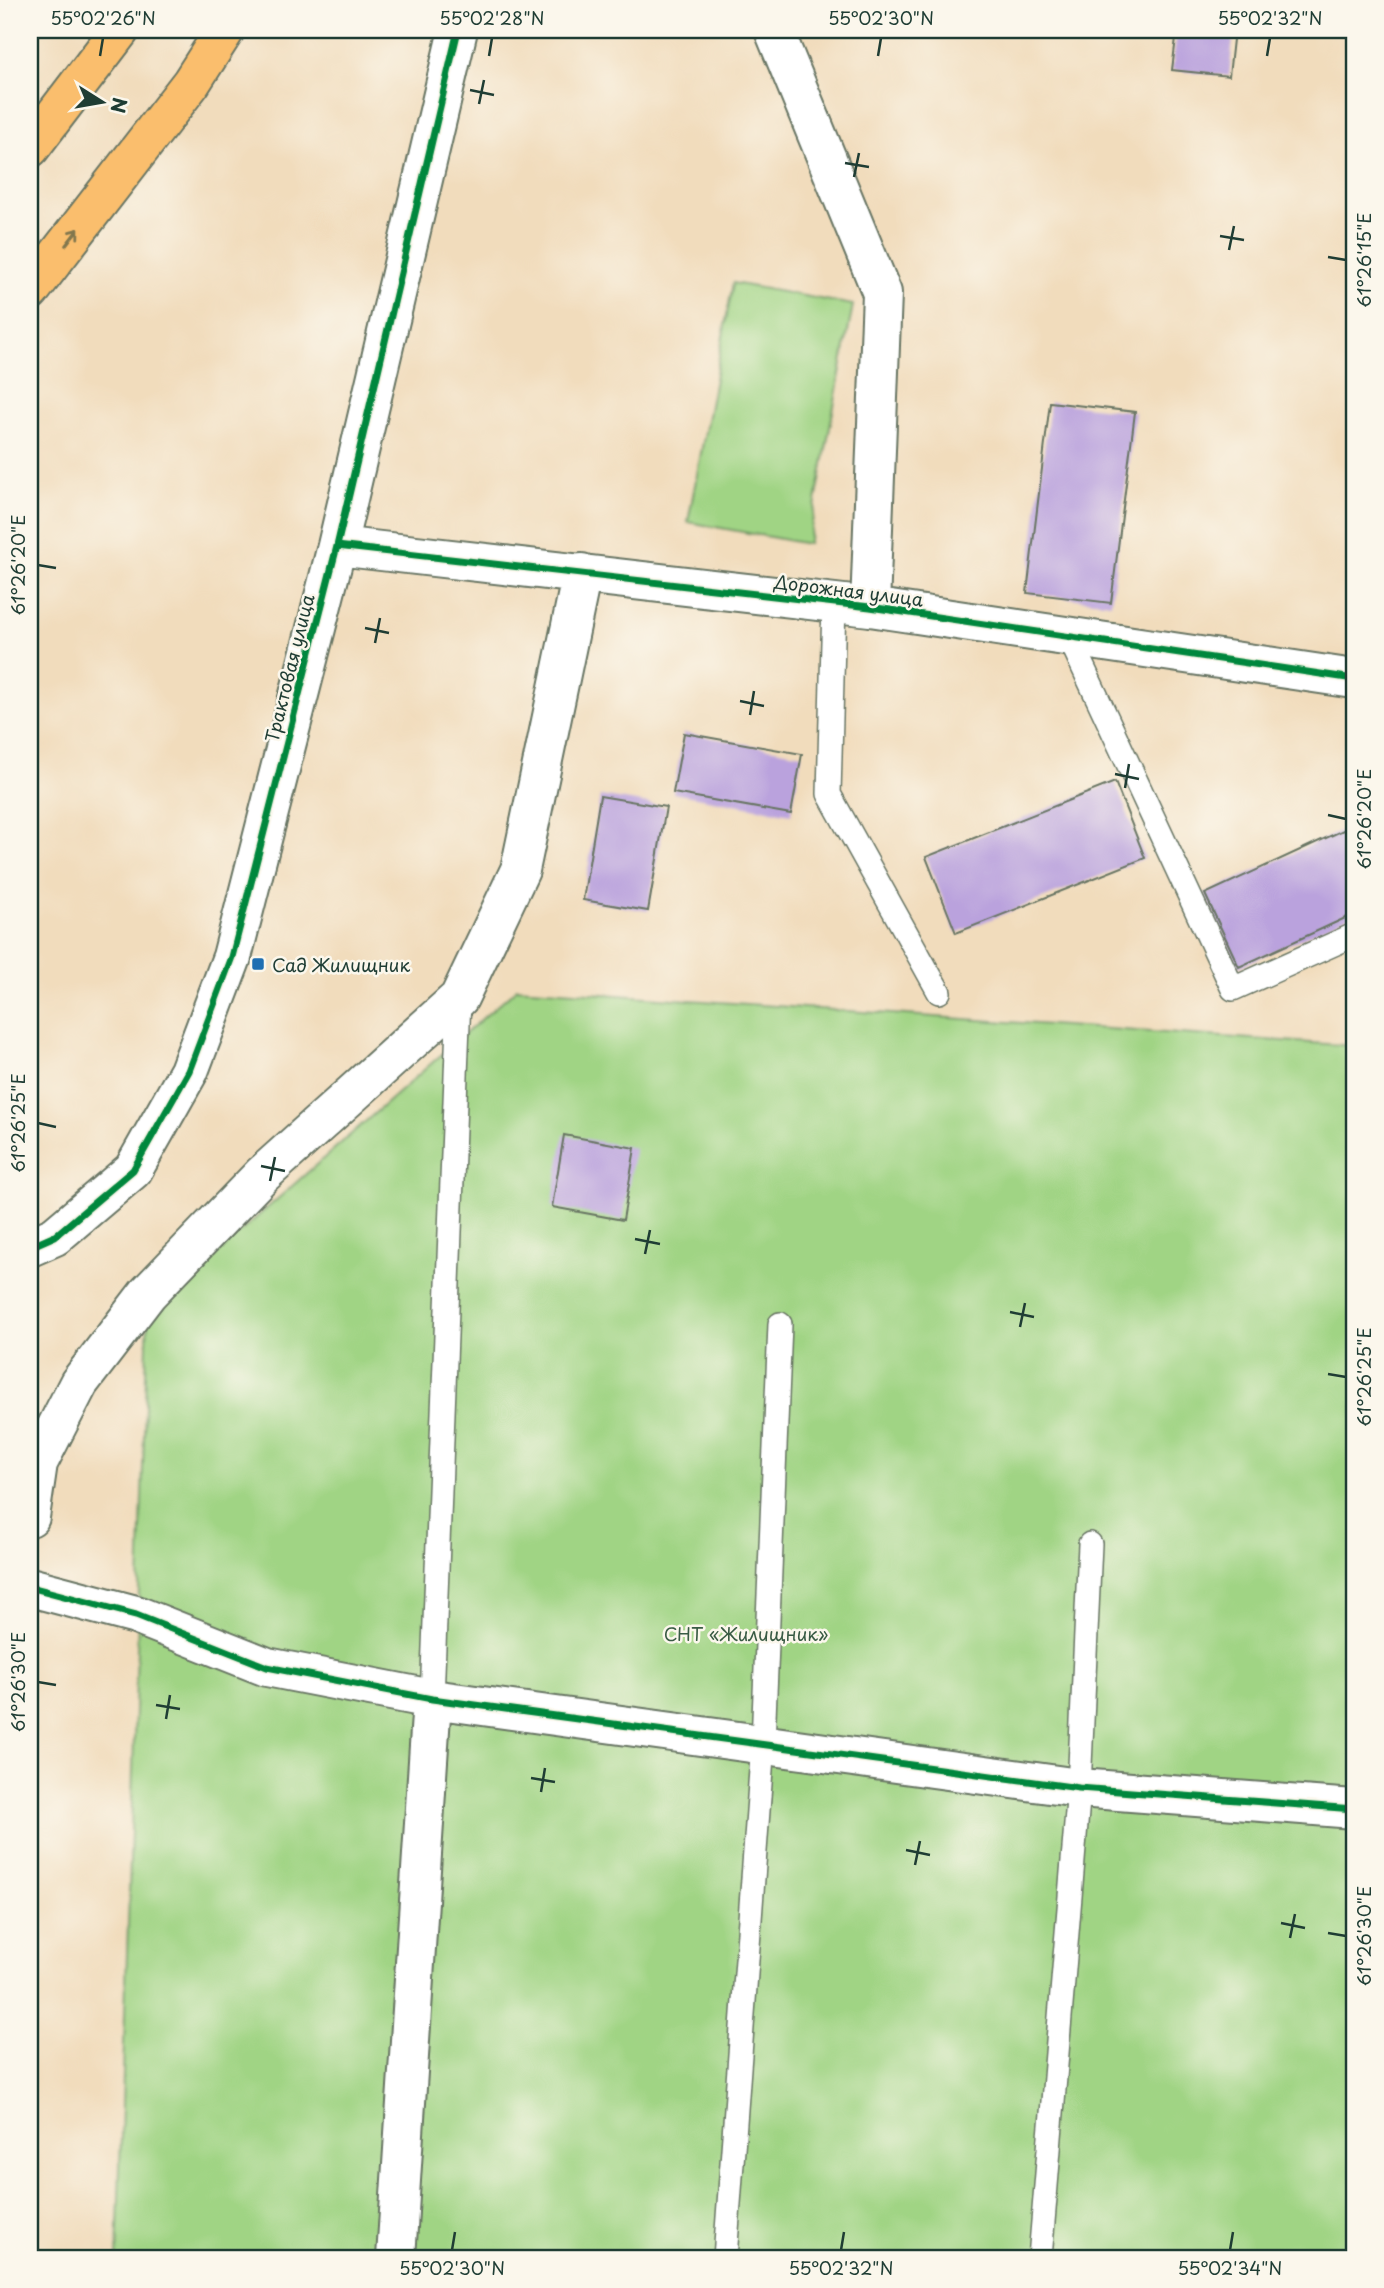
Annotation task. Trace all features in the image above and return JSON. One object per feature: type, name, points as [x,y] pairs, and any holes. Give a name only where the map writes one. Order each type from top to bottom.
[{"type":"main road","points":[[30,148],[120,30]]},
{"type":"main road","points":[[30,291],[191,83],[225,30]]},
{"type":"street","name":"Трактовая улица","points":[[30,1247],[55,1236],[133,1170],[189,1071],[232,957],[337,546],[458,30]]},
{"type":"street","points":[[774,30],[882,293],[852,605]]},
{"type":"street","name":"Дорожная улица","points":[[337,546],[852,605],[1354,679]]},
{"type":"street","points":[[30,1517],[38,1463],[74,1395],[148,1293],[261,1175],[459,998],[520,870],[582,573]]},
{"type":"street","points":[[30,1587],[136,1615],[267,1667],[432,1699],[1079,1788],[1354,1810]]},
{"type":"street","points":[[396,2258],[432,1699]]},
{"type":"lane","points":[[852,605],[829,794],[939,992]]},
{"type":"lane","points":[[1069,637],[1233,989],[1354,935]]},
{"type":"lane","points":[[432,1699],[459,998]]},
{"type":"lane","points":[[724,2258],[763,1743],[780,1324]]},
{"type":"lane","points":[[1040,2258],[1079,1788],[1090,1544]]},
{"type":"green space","points":[[733,283],[853,305],[808,544],[688,522]]},
{"type":"green space","name":"СНТ «Жилищник»","points":[[517,988],[1354,1046],[1354,2258],[117,2258],[148,1313]]},
{"type":"building","points":[[1177,30],[1234,30],[1229,76],[1172,70]]},
{"type":"building","points":[[1050,402],[1135,412],[1111,603],[1027,593]]},
{"type":"building","points":[[684,733],[802,754],[791,814],[673,793]]},
{"type":"building","points":[[1115,782],[1145,858],[956,933],[926,857]]},
{"type":"building","points":[[600,796],[666,807],[648,911],[583,900]]},
{"type":"building","points":[[1354,825],[1354,914],[1239,967],[1205,894]]},
{"type":"building","points":[[564,1135],[635,1148],[623,1220],[552,1207]]},
{"type":"cycle path","points":[[30,1247],[55,1236],[133,1170],[189,1071],[232,957],[337,546],[458,30]]},
{"type":"cycle path","points":[[337,546],[870,607],[1354,679]]},
{"type":"cycle path","points":[[30,1587],[136,1615],[267,1667],[432,1699],[1079,1788],[1354,1809]]},
{"type":"place","name":"Сад Жилищник","points":[[258,964]]}]
